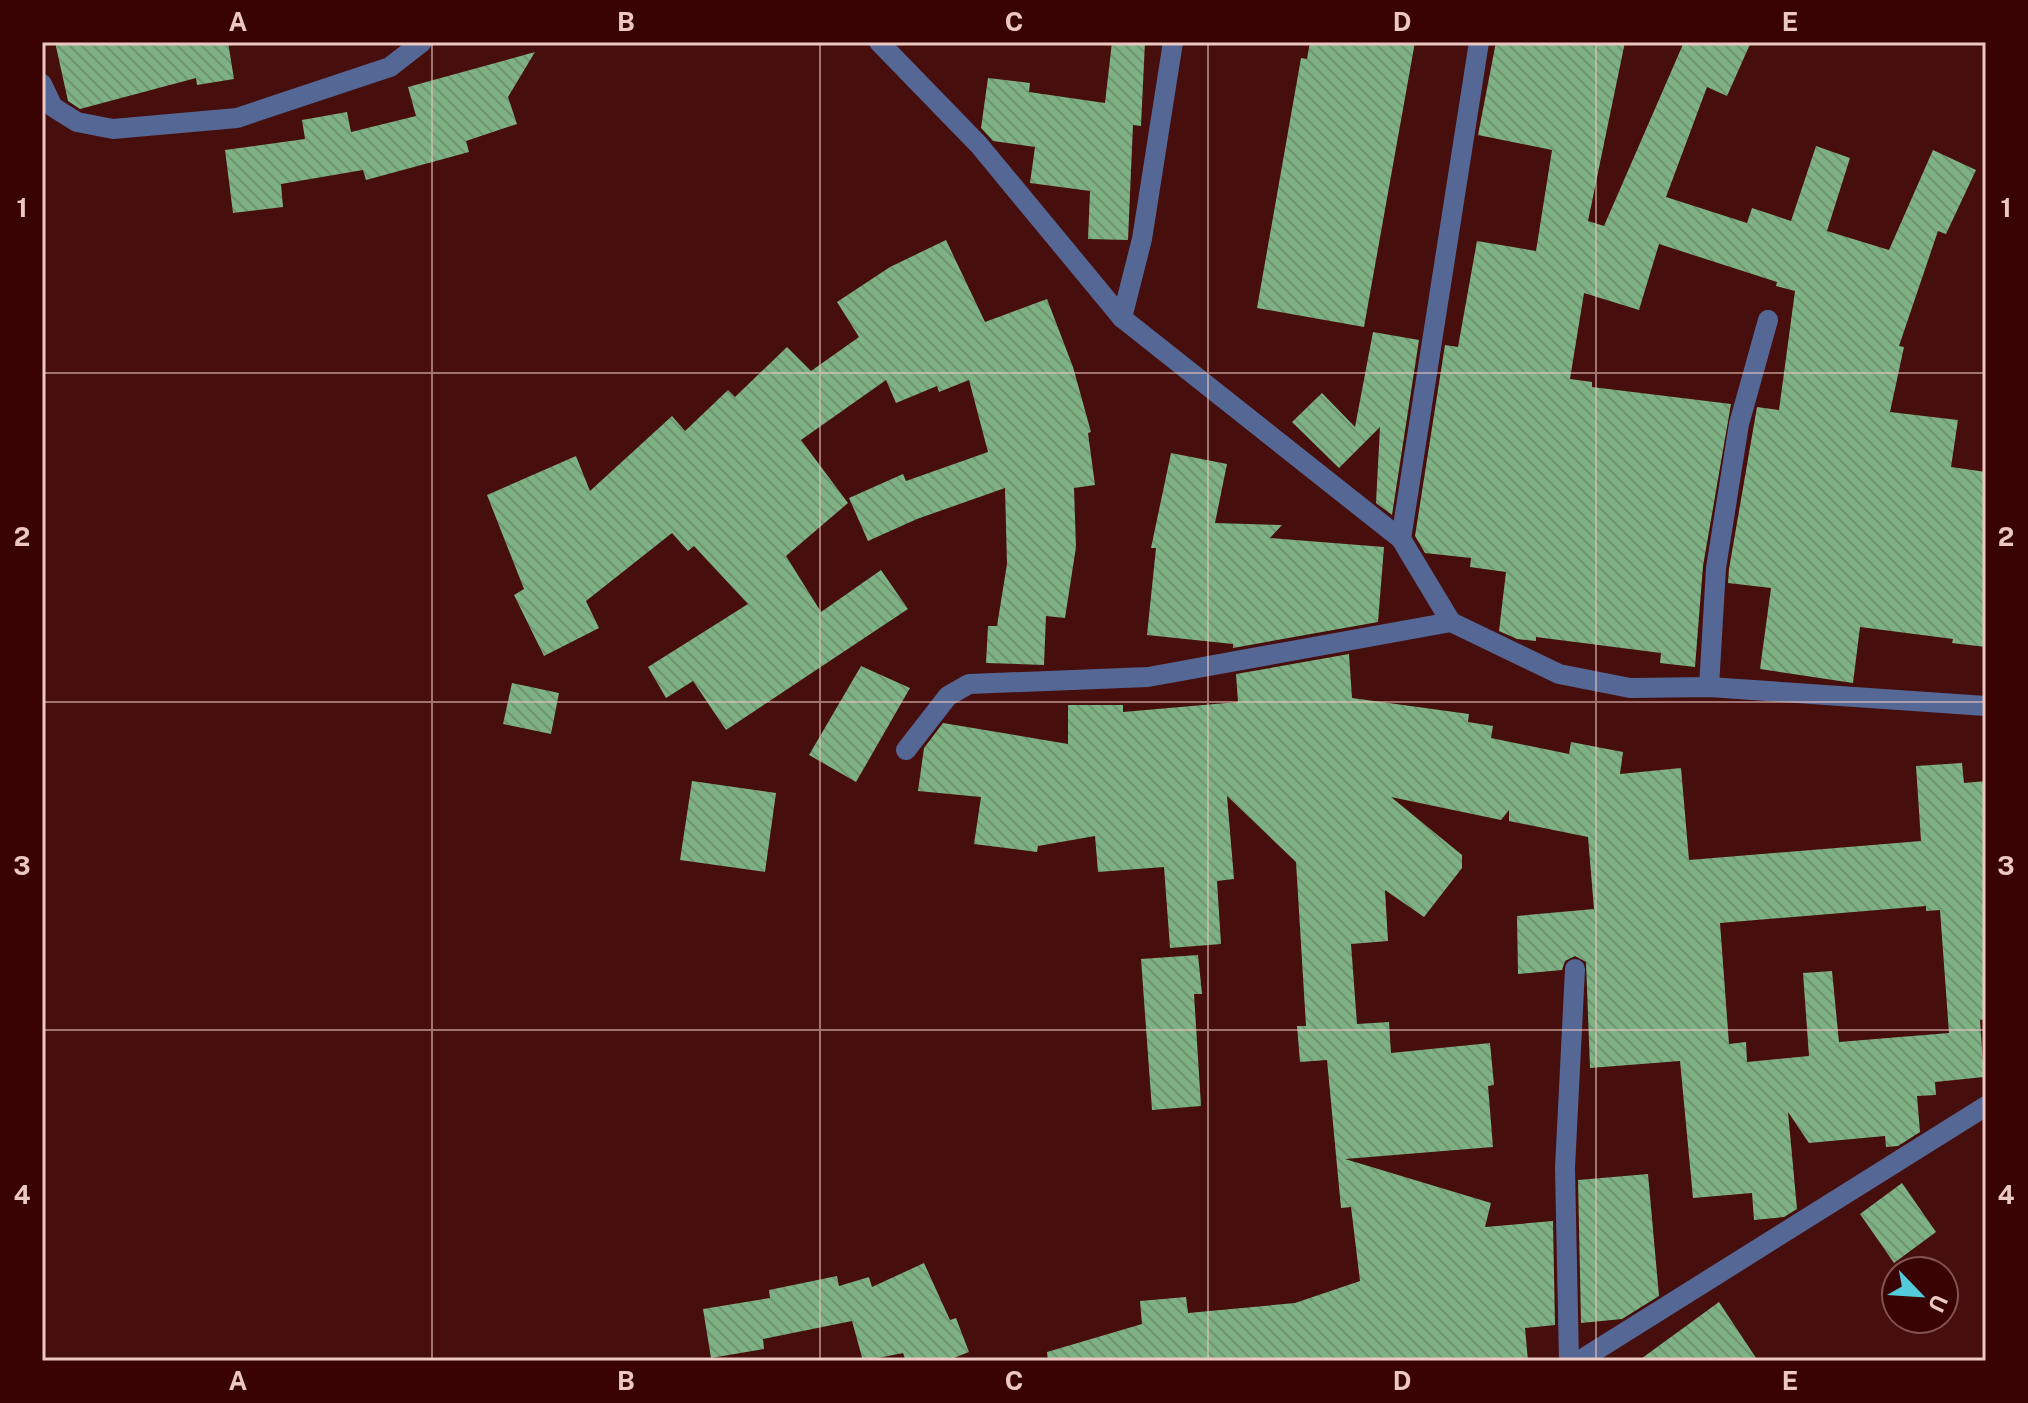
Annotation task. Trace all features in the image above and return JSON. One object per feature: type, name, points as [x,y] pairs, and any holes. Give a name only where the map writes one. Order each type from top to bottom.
[{"type":"street","points":[[42,84],[53,107],[77,122],[113,129],[237,118],[390,67],[422,42]]},
{"type":"street","points":[[879,42],[979,145],[1122,318],[1401,539],[1451,622],[1559,674],[1630,688],[1709,687],[1986,706]]},
{"type":"street","points":[[1122,318],[1142,239],[1173,42]]},
{"type":"street","points":[[1401,539],[1479,42]]},
{"type":"street","points":[[1709,687],[1716,568],[1736,439],[1768,320]]},
{"type":"street","points":[[906,750],[948,696],[969,684],[1148,677],[1451,622]]},
{"type":"street","points":[[1569,1361],[1565,1168],[1575,969]]},
{"type":"street","points":[[1579,1361],[1986,1106]]},
{"type":"building","points":[[55,42],[228,42],[234,79],[197,85],[196,78],[80,109],[68,101]]},
{"type":"building","points":[[1112,42],[1145,42],[1141,126],[1133,125],[1128,240],[1088,239],[1090,191],[1030,183],[1035,147],[993,141],[981,128],[988,78],[1030,83],[1029,92],[1105,103]]},
{"type":"building","points":[[1310,42],[1415,42],[1364,327],[1257,308],[1301,58],[1307,59]]},
{"type":"building","points":[[1496,42],[1625,42],[1588,221],[1604,226],[1684,42],[1751,42],[1727,96],[1707,87],[1666,197],[1747,223],[1752,208],[1791,221],[1816,146],[1850,158],[1827,231],[1889,250],[1933,150],[1976,170],[1946,234],[1938,231],[1899,346],[1904,347],[1890,412],[1958,420],[1951,467],[1986,472],[1986,647],[1952,643],[1953,639],[1860,627],[1853,683],[1760,669],[1771,588],[1728,583],[1729,569],[1757,407],[1779,410],[1795,291],[1776,286],[1777,282],[1659,244],[1639,310],[1584,293],[1570,379],[1592,382],[1592,387],[1731,404],[1703,566],[1695,667],[1660,663],[1661,653],[1536,637],[1536,641],[1517,639],[1499,631],[1506,572],[1470,567],[1471,558],[1425,553],[1415,536],[1445,345],[1458,347],[1477,241],[1536,251],[1552,150],[1478,135]]},
{"type":"building","points":[[535,52],[508,97],[517,124],[466,141],[469,152],[366,180],[363,170],[281,184],[283,207],[233,213],[225,150],[305,139],[302,120],[347,112],[351,132],[416,116],[408,87]]},
{"type":"building","points":[[946,240],[985,322],[1047,299],[1073,367],[1091,432],[1088,433],[1095,485],[1074,488],[1076,547],[1065,618],[1046,616],[1044,665],[986,663],[988,626],[997,626],[1007,564],[1005,488],[917,519],[868,541],[849,498],[903,474],[906,481],[988,452],[969,380],[939,392],[937,386],[896,403],[886,380],[801,440],[848,503],[786,556],[821,612],[881,570],[908,609],[726,730],[693,681],[666,698],[648,667],[748,604],[694,546],[688,551],[672,533],[586,601],[599,628],[544,656],[514,595],[524,589],[487,495],[576,456],[590,491],[672,416],[685,431],[728,390],[735,397],[787,347],[811,371],[859,337],[837,302],[890,267]]},
{"type":"building","points":[[1373,332],[1419,340],[1392,515],[1376,503],[1380,427],[1339,468],[1292,422],[1322,393],[1355,427]]},
{"type":"building","points":[[1171,453],[1227,464],[1215,523],[1282,525],[1270,538],[1384,547],[1378,622],[1233,648],[1233,644],[1147,635],[1156,548],[1151,548]]},
{"type":"building","points":[[1349,654],[1352,698],[1469,714],[1468,722],[1493,726],[1491,738],[1569,754],[1571,742],[1623,752],[1620,774],[1681,768],[1689,860],[1921,841],[1916,766],[1962,763],[1964,783],[1986,781],[1986,1019],[1980,1020],[1984,1077],[1935,1082],[1936,1095],[1917,1096],[1920,1132],[1898,1146],[1886,1147],[1885,1136],[1809,1143],[1788,1112],[1797,1209],[1784,1217],[1754,1220],[1752,1193],[1693,1198],[1680,1061],[1590,1068],[1586,962],[1575,956],[1565,961],[1562,970],[1518,974],[1517,916],[1594,909],[1588,837],[1509,821],[1509,810],[1501,820],[1391,797],[1462,855],[1462,868],[1424,917],[1385,890],[1388,941],[1351,944],[1357,1024],[1389,1022],[1391,1053],[1490,1043],[1494,1085],[1488,1086],[1493,1147],[1345,1159],[1491,1203],[1485,1227],[1553,1221],[1555,1325],[1525,1328],[1528,1361],[1048,1361],[1047,1352],[1142,1324],[1140,1301],[1186,1297],[1188,1313],[1295,1303],[1360,1281],[1351,1207],[1341,1208],[1327,1060],[1300,1062],[1297,1026],[1306,1026],[1296,862],[1227,796],[1234,879],[1217,881],[1221,944],[1170,948],[1164,867],[1098,872],[1095,836],[1038,846],[1037,852],[974,844],[981,797],[918,791],[924,748],[943,723],[1068,744],[1068,705],[1123,705],[1123,712],[1238,702],[1236,674]],"holes":[[[1926,906],[1926,911],[1940,910],[1949,1033],[1839,1042],[1832,971],[1803,973],[1809,1056],[1747,1062],[1746,1042],[1729,1044],[1720,923]]]},
{"type":"building","points":[[861,666],[910,688],[856,782],[809,755]]},
{"type":"building","points":[[512,683],[559,693],[551,734],[503,724]]},
{"type":"building","points":[[692,781],[776,793],[765,872],[680,860]]},
{"type":"building","points":[[1198,955],[1202,994],[1194,994],[1201,1106],[1152,1110],[1141,959]]},
{"type":"building","points":[[1648,1174],[1659,1296],[1622,1319],[1581,1323],[1578,1180]]},
{"type":"building","points":[[1902,1183],[1936,1232],[1905,1255],[1888,1255],[1860,1214]]},
{"type":"building","points":[[924,1263],[950,1320],[956,1318],[969,1352],[946,1361],[906,1361],[903,1353],[863,1361],[852,1321],[763,1339],[764,1349],[711,1358],[703,1309],[770,1298],[769,1290],[837,1276],[839,1286],[869,1277],[872,1287]]},
{"type":"building","points":[[1719,1302],[1758,1361],[1638,1361]]}]
